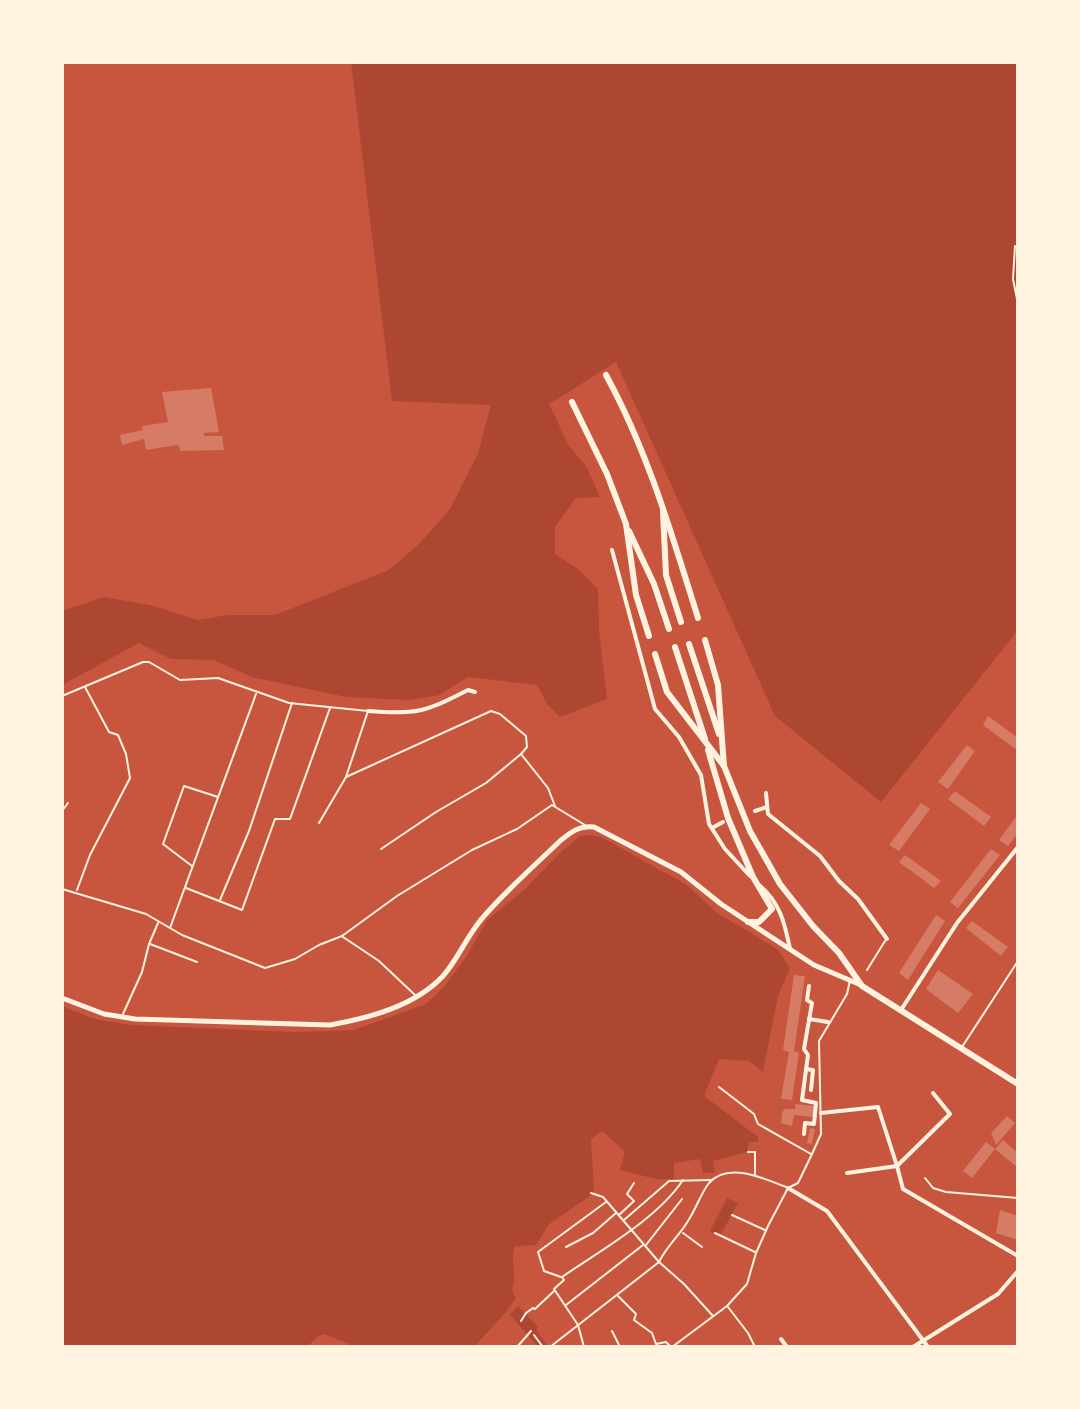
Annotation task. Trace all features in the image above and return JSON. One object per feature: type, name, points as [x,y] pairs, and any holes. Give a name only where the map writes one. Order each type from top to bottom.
[{"type":"main road","points":[[606,375],[625,410],[663,503],[698,618]]},
{"type":"main road","points":[[572,402],[607,474],[654,584],[669,629]]},
{"type":"main road","points":[[663,503],[666,575],[681,622]]},
{"type":"main road","points":[[626,524],[636,595],[649,636]]},
{"type":"main road","points":[[705,640],[718,685],[724,766]]},
{"type":"main road","points":[[689,644],[722,745]]},
{"type":"main road","points":[[675,647],[728,818],[756,882],[772,909],[759,922],[748,922]]},
{"type":"main road","points":[[655,654],[667,692],[724,766],[750,831],[780,884],[839,953],[862,986],[1018,1084]]},
{"type":"street","points":[[612,550],[655,709],[679,737],[701,775],[712,828],[725,849],[777,905],[790,949]]},
{"type":"street","points":[[368,711],[415,713],[426,711],[468,690],[475,692]]},
{"type":"street","points":[[766,793],[767,807],[775,820],[820,856],[858,899],[887,939]]},
{"type":"street","points":[[755,811],[767,807]]},
{"type":"street","points":[[712,828],[723,822]]},
{"type":"street","points":[[62,998],[84,1008],[123,1018],[330,1025],[353,1021],[417,997],[442,976],[483,916],[560,841],[572,831],[586,826],[594,827],[681,872],[748,922],[814,965],[862,986]]},
{"type":"street","points":[[901,1010],[957,923],[1018,847]]},
{"type":"street","points":[[804,1134],[805,1123],[814,1124],[816,1103],[802,1100],[808,1055],[804,1049],[812,1003],[807,1000],[809,986]]},
{"type":"street","points":[[809,1019],[828,1022]]},
{"type":"street","points":[[806,1069],[813,1070],[811,1090]]},
{"type":"street","points":[[847,1173],[897,1166],[950,1114],[933,1093]]},
{"type":"street","points":[[821,1113],[878,1107],[903,1189],[1018,1256]]},
{"type":"street","points":[[788,1188],[827,1211],[928,1347]]},
{"type":"street","points":[[913,1347],[998,1294],[1018,1271]]},
{"type":"street","points":[[781,1339],[787,1347]]},
{"type":"lane","points":[[1015,246],[1013,279],[1018,304]]},
{"type":"lane","points":[[62,696],[133,664],[149,662],[180,680],[218,678],[292,703],[368,711],[346,777],[319,823]]},
{"type":"lane","points":[[76,892],[90,855],[130,778],[126,754],[118,735],[109,732],[85,686]]},
{"type":"lane","points":[[169,929],[256,693]]},
{"type":"lane","points":[[220,901],[249,831],[292,703]]},
{"type":"lane","points":[[186,888],[242,910],[275,819],[290,819],[330,708]]},
{"type":"lane","points":[[346,777],[491,711],[500,714],[526,736],[527,747],[486,783],[381,849]]},
{"type":"lane","points":[[521,754],[548,788],[555,806],[586,826]]},
{"type":"lane","points":[[194,867],[163,844],[184,786],[220,797]]},
{"type":"lane","points":[[62,811],[68,803]]},
{"type":"lane","points":[[62,889],[146,914],[169,929],[265,968],[295,959],[342,936],[397,896],[472,850],[517,829],[552,805],[555,806]]},
{"type":"lane","points":[[123,1018],[159,922]]},
{"type":"lane","points":[[342,936],[379,961],[417,997]]},
{"type":"lane","points":[[867,970],[887,939]]},
{"type":"lane","points":[[149,944],[197,962]]},
{"type":"lane","points":[[961,1048],[1018,961]]},
{"type":"lane","points":[[617,1295],[636,1314],[634,1320],[652,1333],[656,1344],[666,1342],[672,1347],[727,1306],[747,1284],[766,1230],[788,1188],[798,1183],[821,1134],[819,1041],[847,994],[850,980]]},
{"type":"lane","points":[[719,1087],[754,1114],[758,1124],[812,1154]]},
{"type":"lane","points":[[748,1152],[755,1152],[755,1176]]},
{"type":"lane","points":[[624,1220],[669,1181],[712,1180],[725,1173],[755,1176],[788,1188]]},
{"type":"lane","points":[[925,1178],[933,1188],[946,1192],[1018,1198]]},
{"type":"lane","points":[[562,1277],[675,1193],[683,1180]]},
{"type":"lane","points":[[550,1347],[659,1262],[682,1232],[712,1180]]},
{"type":"lane","points":[[566,1247],[593,1233],[634,1201],[627,1194],[634,1183]]},
{"type":"lane","points":[[591,1193],[603,1197],[659,1262],[713,1316]]},
{"type":"lane","points":[[565,1305],[645,1245],[682,1199]]},
{"type":"lane","points":[[562,1277],[544,1271],[538,1252],[607,1202]]},
{"type":"lane","points":[[732,1215],[766,1230]]},
{"type":"lane","points":[[682,1232],[702,1247]]},
{"type":"lane","points":[[715,1233],[756,1253]]},
{"type":"lane","points":[[521,1321],[564,1280],[562,1277]]},
{"type":"lane","points":[[554,1289],[578,1325],[584,1347]]},
{"type":"lane","points":[[727,1306],[754,1346]]},
{"type":"lane","points":[[517,1347],[531,1331]]},
{"type":"lane","points":[[612,1331],[620,1347]]},
{"type":"shaded area","points":[[351,62],[1018,62],[1018,630],[881,802],[775,716],[616,362],[549,404],[569,446],[586,466],[600,497],[576,498],[555,527],[555,554],[579,570],[598,589],[607,699],[560,717],[547,704],[537,685],[468,677],[440,695],[410,700],[346,697],[252,677],[214,660],[171,659],[139,643],[62,685],[62,611],[104,597],[154,606],[197,620],[228,615],[275,615],[389,570],[420,543],[450,509],[478,453],[491,405],[392,401]]},
{"type":"shaded area","points":[[580,836],[601,837],[687,885],[716,912],[777,949],[790,968],[778,996],[763,1072],[749,1061],[719,1059],[704,1096],[758,1137],[758,1142],[749,1142],[747,1152],[713,1161],[715,1173],[703,1173],[700,1159],[674,1163],[674,1179],[656,1179],[620,1170],[625,1152],[602,1131],[591,1139],[594,1193],[549,1224],[536,1245],[515,1246],[512,1290],[516,1298],[474,1347],[356,1347],[324,1334],[309,1345],[287,1347],[62,1347],[62,1006],[95,1019],[131,1025],[296,1032],[354,1030],[426,1004],[444,987],[468,954],[487,920],[524,890]]},
{"type":"shaded area","points":[[727,1198],[738,1203],[720,1236],[710,1231]]},
{"type":"shaded area","points":[[518,1306],[538,1327],[536,1330],[547,1345],[538,1347],[510,1315]]},
{"type":"building","points":[[211,388],[219,432],[203,433],[205,436],[222,436],[224,450],[181,451],[178,445],[146,450],[144,439],[122,445],[120,435],[143,430],[142,426],[168,422],[162,392]]},
{"type":"building","points":[[988,716],[1018,738],[1018,751],[983,725]]},
{"type":"building","points":[[967,745],[975,751],[948,789],[938,782]]},
{"type":"building","points":[[955,791],[991,817],[984,826],[948,799]]},
{"type":"building","points":[[921,803],[930,809],[899,851],[889,845]]},
{"type":"building","points":[[1018,814],[1018,833],[1008,846],[999,840]]},
{"type":"building","points":[[991,849],[1000,855],[958,908],[950,902]]},
{"type":"building","points":[[905,855],[941,881],[934,888],[899,862]]},
{"type":"building","points":[[936,915],[945,921],[908,980],[899,973]]},
{"type":"building","points":[[972,921],[1008,947],[1001,956],[966,928]]},
{"type":"building","points":[[938,970],[973,994],[958,1013],[926,989]]},
{"type":"building","points":[[794,975],[805,976],[794,1051],[799,1053],[792,1100],[781,1099],[789,1052],[783,1050]]},
{"type":"building","points":[[795,1104],[814,1106],[813,1117],[794,1115],[792,1126],[781,1123],[782,1112],[795,1109]]},
{"type":"building","points":[[1007,1116],[1015,1123],[996,1145],[991,1133]]},
{"type":"building","points":[[810,1128],[815,1129],[812,1144],[807,1143]]},
{"type":"building","points":[[1003,1140],[1018,1153],[1018,1168],[995,1149]]},
{"type":"building","points":[[986,1142],[995,1149],[972,1178],[963,1171]]},
{"type":"building","points":[[1000,1210],[1018,1216],[1018,1240],[996,1233]]}]
